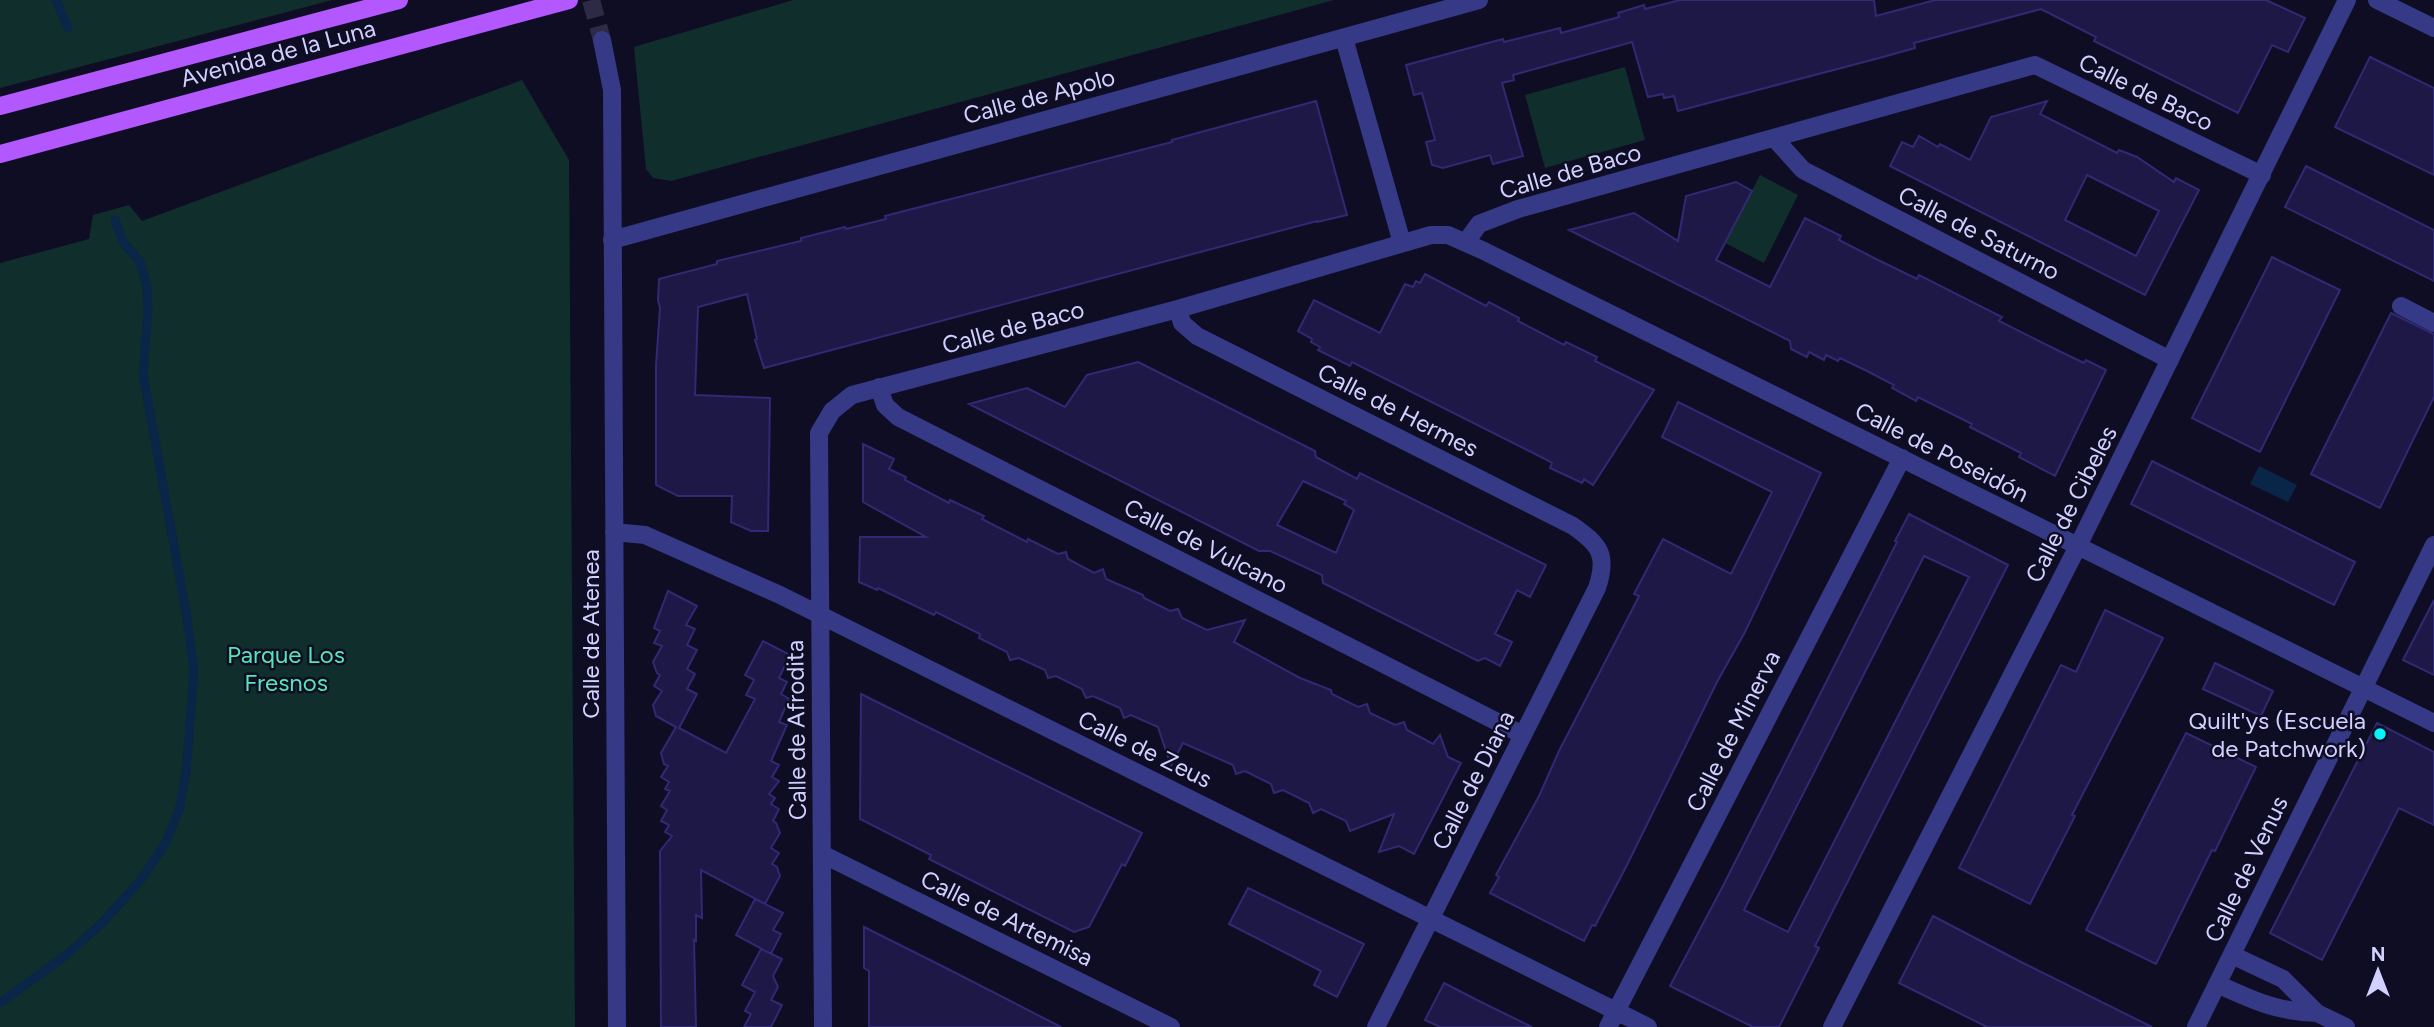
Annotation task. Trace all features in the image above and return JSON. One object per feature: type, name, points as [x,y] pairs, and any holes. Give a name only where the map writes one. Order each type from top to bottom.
[{"type":"main road","name":"Avenida de la Luna","points":[[0,106],[399,0]]},
{"type":"main road","name":"Avenida de la Luna","points":[[0,154],[569,0]]},
{"type":"street","name":"Calle de Apolo","points":[[612,240],[1479,0]]},
{"type":"street","name":"Calle de Cibeles","points":[[1832,1027],[2078,546],[2347,0]]},
{"type":"street","points":[[2376,0],[2434,28]]},
{"type":"street","points":[[1344,38],[1402,243]]},
{"type":"street","name":"Calle de Atenea","points":[[602,40],[612,90],[617,1027]]},
{"type":"street","name":"Calle de Baco","points":[[819,433],[832,411],[852,395],[878,387],[1178,309],[1431,235],[1448,235],[1466,242],[1479,224],[1518,209],[2035,65],[2262,175]]},
{"type":"street","name":"Calle de Saturno","points":[[1775,139],[1803,170],[2170,360]]},
{"type":"street","name":"Calle de Poseidón","points":[[1466,242],[2434,723]]},
{"type":"street","points":[[2401,306],[2434,323]]},
{"type":"street","name":"Calle de Hermes","points":[[1178,309],[1182,323],[1197,336],[1573,526],[1590,538],[1601,552]]},
{"type":"street","name":"Calle de Vulcano","points":[[878,387],[885,405],[898,417],[1523,735]]},
{"type":"street","name":"Calle de Afrodita","points":[[819,433],[823,1027]]},
{"type":"street","name":"Calle de Minerva","points":[[1612,1019],[1902,458]]},
{"type":"street","name":"Calle de Zeus","points":[[614,532],[645,534],[819,615],[1430,917],[1612,1019],[1648,1027]]},
{"type":"street","name":"Calle de Venus","points":[[2196,1027],[2434,545]]},
{"type":"street","name":"Calle de Diana","points":[[1376,1027],[1597,588],[1603,570],[1601,552]]},
{"type":"street","name":"Calle de Artemisa","points":[[822,854],[1171,1027]]},
{"type":"street","points":[[2232,955],[2283,979],[2317,1013],[2346,1027]]},
{"type":"street","points":[[2217,984],[2288,1012],[2317,1013]]},
{"type":"green space","points":[[0,0],[332,0],[0,88]]},
{"type":"green space","points":[[793,0],[1334,0],[671,181],[653,178],[646,169],[634,47]]},
{"type":"green space","points":[[1625,67],[1645,140],[1545,168],[1525,95]]},
{"type":"green space","name":"Parque Los Fresnos","points":[[522,80],[569,160],[575,1027],[0,1027],[0,263],[89,239],[93,215],[129,205],[142,221]]},
{"type":"green space","points":[[1760,175],[1798,195],[1764,263],[1725,243]]},
{"type":"water","points":[[2259,466],[2297,485],[2288,502],[2250,484]]},
{"type":"building","points":[[1680,0],[1874,0],[1876,16],[1935,0],[2266,0],[2305,18],[2288,52],[2272,45],[2238,113],[2094,41],[2096,37],[2041,9],[1914,43],[1915,48],[1883,57],[1678,111],[1674,96],[1664,98],[1663,94],[1648,97],[1632,42],[1513,75],[1514,80],[1502,83],[1523,156],[1493,164],[1490,155],[1443,168],[1432,165],[1426,142],[1435,140],[1422,93],[1414,95],[1406,65],[1503,39],[1504,42],[1560,28],[1561,33],[1619,17],[1618,13],[1644,5],[1645,9]]},
{"type":"building","points":[[2370,57],[2434,88],[2434,175],[2335,127]]},
{"type":"building","points":[[1316,101],[1347,215],[764,368],[755,340],[757,339],[747,294],[698,307],[695,395],[770,398],[768,531],[751,531],[731,522],[732,496],[678,496],[656,485],[659,279],[717,264],[717,261],[801,241],[801,238],[886,219],[885,216],[1172,142]]},
{"type":"building","points":[[2047,101],[2040,114],[2117,153],[2119,150],[2137,157],[2174,182],[2176,178],[2199,190],[2145,295],[1890,166],[1902,142],[1913,147],[1919,136],[1970,160],[1991,117]],"holes":[[[2087,175],[2159,211],[2136,256],[2065,220]]]},
{"type":"building","points":[[2306,166],[2434,230],[2434,281],[2285,207]]},
{"type":"building","points":[[1736,182],[1752,191],[1716,260],[1770,287],[1805,218],[1841,236],[1839,240],[1878,260],[1917,279],[1919,275],[2002,317],[1999,321],[2084,363],[2086,360],[2106,370],[2055,476],[2019,457],[2021,453],[1970,427],[1972,424],[1918,397],[1916,401],[1892,388],[1894,385],[1840,358],[1838,361],[1826,355],[1824,360],[1809,352],[1807,357],[1791,349],[1790,341],[1569,230],[1634,213],[1678,241],[1686,196]]},
{"type":"building","points":[[2272,257],[2340,290],[2260,452],[2192,418]]},
{"type":"building","points":[[1425,274],[1486,306],[1489,302],[1519,318],[1518,321],[1564,345],[1566,342],[1597,357],[1595,361],[1654,390],[1593,485],[1584,479],[1582,483],[1550,468],[1552,463],[1543,458],[1352,362],[1350,366],[1318,350],[1320,347],[1311,342],[1312,339],[1298,331],[1314,300],[1380,333],[1405,284],[1413,287],[1416,281],[1420,283]]},
{"type":"building","points":[[2391,313],[2434,334],[2434,397],[2380,508],[2311,474]]},
{"type":"building","points":[[1138,362],[1315,451],[1316,457],[1357,479],[1360,473],[1546,565],[1530,597],[1517,590],[1495,634],[1512,642],[1500,666],[1485,658],[1478,661],[1323,583],[1322,575],[1270,551],[1259,551],[969,404],[1027,388],[1065,407],[1087,375]],"holes":[[[1303,481],[1346,501],[1344,504],[1354,510],[1336,553],[1277,525]]]},
{"type":"building","points":[[1678,402],[1821,473],[1745,632],[1717,682],[1627,865],[1595,926],[1592,925],[1584,941],[1490,893],[1499,877],[1496,875],[1539,796],[1559,751],[1639,596],[1634,594],[1663,539],[1731,574],[1772,492],[1662,437]]},
{"type":"building","points":[[863,444],[894,459],[889,469],[906,477],[905,480],[949,503],[950,500],[984,516],[982,519],[1027,542],[1028,539],[1058,554],[1066,552],[1068,559],[1094,573],[1103,569],[1106,579],[1143,595],[1170,611],[1178,609],[1182,618],[1207,630],[1245,620],[1234,642],[1300,678],[1331,690],[1332,694],[1358,707],[1367,704],[1370,713],[1395,725],[1404,722],[1407,730],[1433,744],[1440,735],[1448,757],[1461,763],[1414,854],[1399,846],[1379,852],[1394,814],[1350,831],[1346,821],[1321,809],[1313,813],[1309,803],[1283,790],[1274,793],[1271,784],[1245,771],[1236,774],[1233,765],[1183,743],[1171,766],[1158,727],[1131,715],[1124,718],[1120,708],[1093,696],[1086,698],[1082,689],[1056,676],[1048,678],[1045,670],[1019,658],[1010,660],[1007,652],[979,638],[980,634],[936,612],[934,615],[878,588],[877,590],[859,582],[860,537],[926,537],[863,502]]},
{"type":"building","points":[[2152,461],[2355,562],[2334,605],[2131,504]]},
{"type":"building","points":[[1909,514],[2008,565],[1815,946],[1819,948],[1779,1027],[1753,1027],[1670,986],[1897,542],[1895,541]],"holes":[[[1924,556],[1969,577],[1788,932],[1744,910]]]},
{"type":"building","points":[[668,591],[697,606],[686,625],[695,629],[687,645],[697,650],[687,669],[695,674],[687,689],[697,694],[679,728],[726,753],[755,699],[746,695],[754,680],[745,675],[763,641],[790,655],[779,678],[787,682],[781,694],[789,699],[779,722],[787,725],[771,761],[779,765],[772,777],[779,781],[769,794],[775,798],[771,804],[779,809],[773,821],[780,833],[771,848],[779,853],[772,864],[777,867],[780,876],[765,904],[701,870],[702,918],[696,915],[696,941],[694,940],[696,1027],[661,1027],[660,851],[672,836],[665,832],[669,825],[661,821],[667,810],[661,806],[670,791],[665,789],[669,782],[661,777],[668,766],[664,764],[661,753],[676,727],[656,716],[653,705],[662,691],[654,686],[660,675],[653,662],[662,646],[654,643],[660,631],[654,628]]},
{"type":"building","points":[[2434,600],[2434,675],[2403,660]]},
{"type":"building","points":[[2105,610],[2163,638],[2072,815],[2075,816],[2030,904],[1959,868],[2061,665],[2076,672]]},
{"type":"building","points":[[2215,663],[2273,691],[2261,716],[2203,689]]},
{"type":"building","points":[[861,694],[1142,833],[1125,866],[1122,864],[1089,927],[1074,932],[929,859],[931,855],[860,819]]},
{"type":"building","points":[[2377,723],[2434,752],[2434,825],[2399,808],[2322,960],[2270,933]]},
{"type":"building","points":[[2186,733],[2256,767],[2156,964],[2086,930]]},
{"type":"building","points":[[1248,888],[1364,944],[1337,997],[1314,985],[1321,971],[1229,924]]},
{"type":"building","points":[[755,899],[783,913],[773,930],[781,934],[771,954],[736,935]]},
{"type":"building","points":[[1933,916],[2152,1027],[1987,1027],[1899,983]]},
{"type":"building","points":[[864,927],[1061,1027],[869,1027],[869,971],[864,968]]},
{"type":"building","points":[[761,949],[782,959],[773,976],[778,987],[771,1000],[782,1005],[771,1027],[744,1027],[751,1014],[745,1011],[755,992],[742,985]]},
{"type":"building","points":[[1444,983],[1532,1027],[1440,1027],[1425,1020]]},
{"type":"waterway","points":[[56,0],[68,28]]},
{"type":"waterway","points":[[0,1003],[65,956],[102,923],[139,882],[165,844],[179,810],[186,772],[194,672],[187,618],[143,374],[148,311],[147,287],[140,262],[123,242],[115,220]]},
{"type":"tunnel","points":[[591,0],[602,40]]},
{"type":"place","name":"Quilt'ys (Escuela de Patchwork)","points":[[2380,734]]}]
